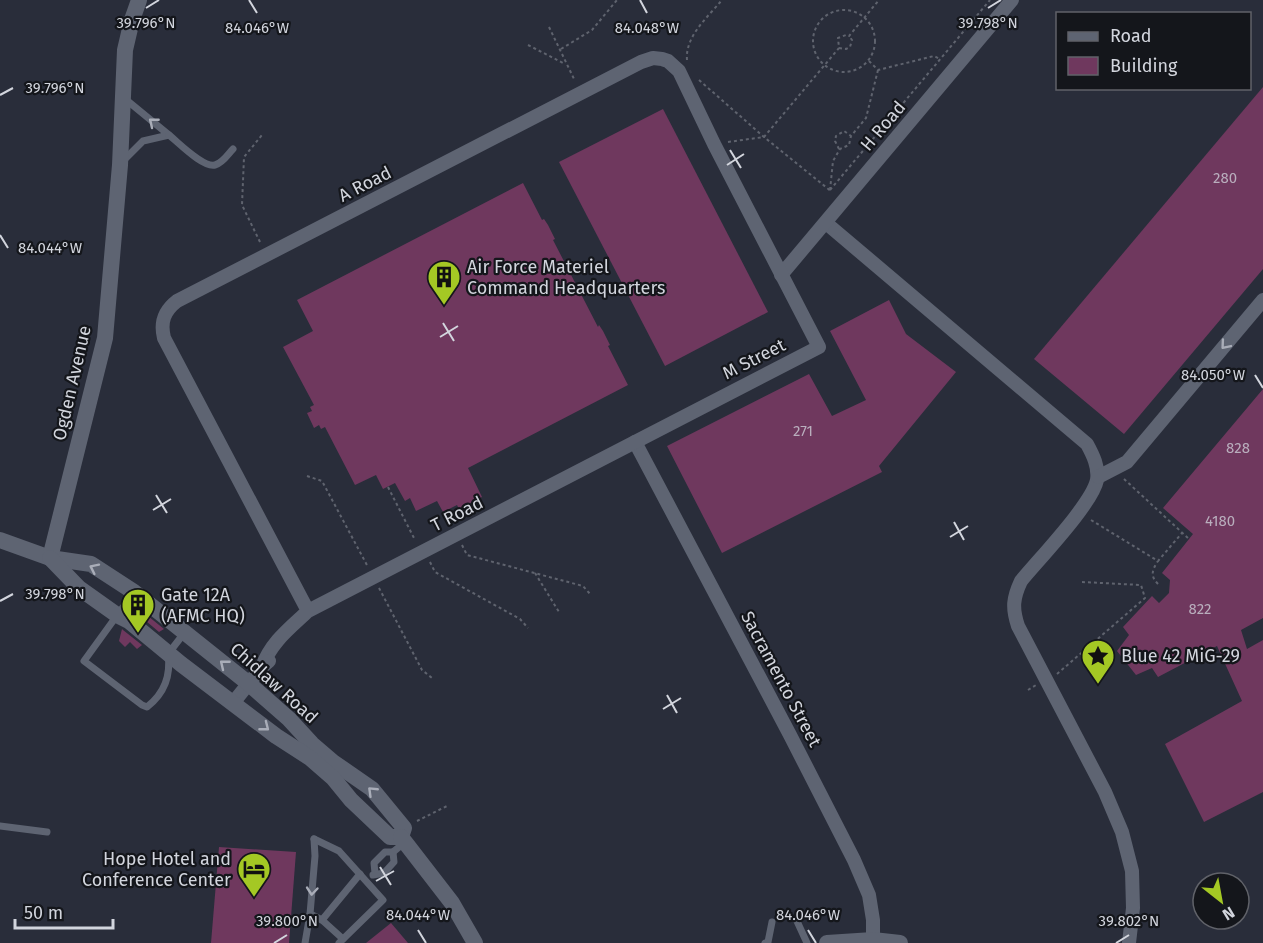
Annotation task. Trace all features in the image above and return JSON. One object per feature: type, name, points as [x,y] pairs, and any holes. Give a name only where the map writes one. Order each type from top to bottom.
[{"type":"street","name":"Ogden Avenue","points":[[50,558],[105,338],[120,165],[125,50],[132,20],[140,0]]},
{"type":"street","name":"H Road","points":[[781,275],[1012,0]]},
{"type":"street","name":"A Road","points":[[303,616],[164,338],[161,327],[164,317],[177,301],[641,62],[653,58],[668,61],[679,71],[781,275]]},
{"type":"street","points":[[826,222],[1087,444],[1095,459],[1098,477],[1092,496],[1021,581],[1015,594],[1013,609],[1018,626],[1105,792],[1122,832],[1132,871],[1133,908],[1129,943]]},
{"type":"street","name":"M Street","points":[[635,442],[819,346],[781,275]]},
{"type":"street","points":[[1098,477],[1127,462],[1263,300]]},
{"type":"street","name":"T Road","points":[[233,702],[262,666],[272,658],[303,616],[635,442]]},
{"type":"street","name":"Sacramento Street","points":[[635,442],[854,860],[869,896],[873,920],[873,940]]},
{"type":"street","points":[[0,540],[50,558],[79,588],[117,615]]},
{"type":"street","name":"Chidlaw Road","points":[[50,558],[91,564],[134,592],[248,683],[333,762],[372,789],[404,828],[400,844]]},
{"type":"street","name":"Chidlaw Road","points":[[117,615],[124,626],[150,647],[168,654],[276,736],[310,758],[333,778],[351,800],[400,844],[452,903],[475,943]]},
{"type":"street","points":[[827,943],[873,940],[900,943]]},
{"type":"lane","points":[[122,97],[204,164],[215,165],[223,161],[233,149]]},
{"type":"lane","points":[[120,165],[143,141],[169,135]]},
{"type":"lane","points":[[134,592],[84,661],[147,707],[153,703],[166,684],[170,670],[168,654],[185,632]]},
{"type":"lane","points":[[0,826],[47,832]]},
{"type":"lane","points":[[305,942],[310,914],[315,856],[314,839],[339,851],[383,900],[341,941],[322,920],[310,914]]},
{"type":"lane","points":[[375,873],[374,863],[385,852],[400,844]]},
{"type":"lane","points":[[367,881],[375,873],[384,873],[394,862],[400,844]]},
{"type":"lane","points":[[322,920],[360,874]]},
{"type":"lane","points":[[796,919],[807,943]]},
{"type":"lane","points":[[765,943],[768,942],[772,922]]},
{"type":"path","points":[[561,49],[592,30],[617,0]]},
{"type":"path","points":[[688,66],[686,57],[693,34],[722,0]]},
{"type":"path","points":[[714,144],[764,137],[839,48],[838,38],[849,36],[879,0]]},
{"type":"path","points":[[830,190],[990,0]]},
{"type":"path","points":[[838,11],[852,11],[865,17],[874,31],[875,39],[875,48],[869,61],[858,69],[846,72],[839,72],[824,66],[814,50],[812,38],[816,27],[829,14],[838,11]]},
{"type":"path","points":[[549,27],[581,93]]},
{"type":"path","points":[[839,48],[846,50],[850,47],[852,40],[849,36]]},
{"type":"path","points":[[528,45],[565,63]]},
{"type":"path","points":[[879,70],[926,56],[940,59],[953,70]]},
{"type":"path","points":[[869,61],[879,70]]},
{"type":"path","points":[[830,190],[833,161],[840,149],[849,145],[851,136],[866,118],[879,70]]},
{"type":"path","points":[[693,75],[844,202]]},
{"type":"path","points":[[840,149],[836,146],[836,136],[844,131],[851,136]]},
{"type":"path","points":[[262,135],[244,157],[242,205],[267,255]]},
{"type":"path","points":[[1113,469],[1189,539]]},
{"type":"path","points":[[388,487],[435,572],[520,619],[528,628]]},
{"type":"path","points":[[1078,512],[1158,561]]},
{"type":"path","points":[[1158,584],[1153,580],[1152,574],[1158,561],[1182,532]]},
{"type":"path","points":[[457,534],[467,555],[583,586],[591,596]]},
{"type":"path","points":[[535,573],[559,612]]},
{"type":"path","points":[[1028,690],[1057,674],[1145,598],[1142,585],[1082,582]]},
{"type":"building","points":[[1263,87],[1263,269],[1124,434],[1034,359]]},
{"type":"building","points":[[663,109],[768,312],[665,366],[559,162]]},
{"type":"building","name":"Air Force Materiel Command Headquarters","points":[[523,183],[542,220],[544,219],[548,225],[555,239],[553,240],[598,327],[599,325],[603,331],[628,385],[468,468],[482,497],[459,509],[457,505],[443,512],[437,501],[416,511],[410,498],[405,501],[395,483],[383,489],[376,475],[355,485],[325,427],[321,429],[319,425],[314,428],[307,413],[312,411],[310,407],[314,405],[283,347],[313,331],[297,300]]},
{"type":"building","points":[[889,300],[906,334],[956,372],[879,466],[882,472],[722,553],[667,446],[809,374],[832,416],[866,400],[830,331]]},
{"type":"building","points":[[1263,389],[1263,618],[1241,630],[1247,649],[1263,640],[1263,792],[1204,822],[1165,744],[1242,701],[1217,646],[1158,677],[1152,668],[1136,675],[1117,651],[1129,635],[1123,627],[1152,596],[1159,603],[1169,593],[1170,580],[1162,573],[1193,534],[1163,508]]},
{"type":"building","points":[[143,612],[164,629],[159,632],[140,616]]},
{"type":"building","points":[[122,629],[142,645],[137,649],[130,642],[125,647],[119,641]]},
{"type":"building","name":"Hope Hotel and Conference Center","points":[[219,847],[296,852],[289,943],[211,943]]},
{"type":"building","points":[[391,923],[408,943],[366,943]]},
{"type":"place","name":"Air Force Materiel Command Headquarters","points":[[444,306]]},
{"type":"place","name":"Gate 12A (AFMC HQ)","points":[[138,634]]},
{"type":"place","name":"Blue 42 MiG-29","points":[[1098,685]]},
{"type":"place","name":"Hope Hotel and Conference Center","points":[[254,898]]}]
